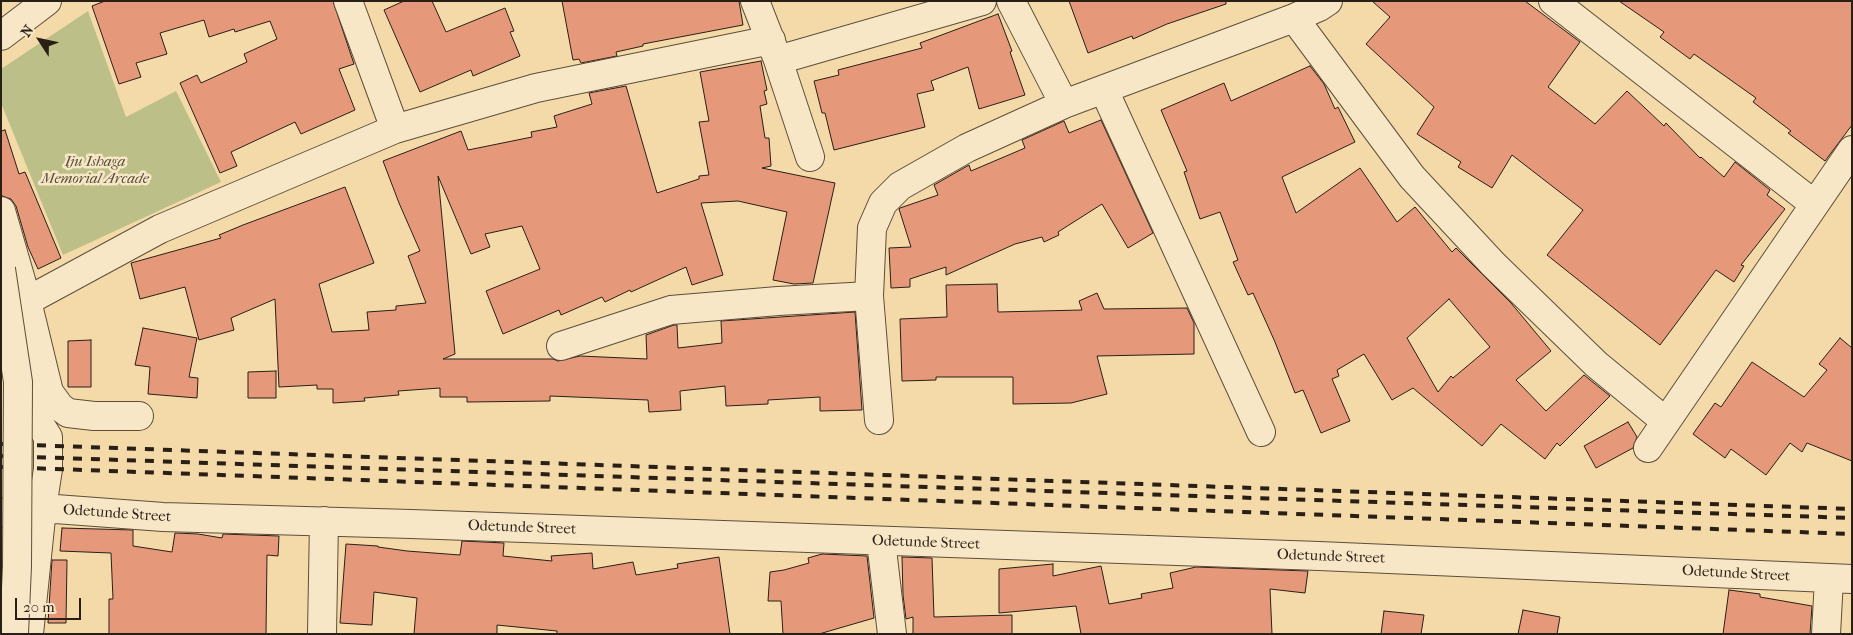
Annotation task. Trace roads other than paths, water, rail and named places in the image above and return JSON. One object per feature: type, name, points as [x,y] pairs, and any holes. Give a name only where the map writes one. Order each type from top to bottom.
[{"type":"street","points":[[1,36],[48,1]]},
{"type":"street","points":[[348,1],[395,129]]},
{"type":"street","points":[[755,1],[775,50],[810,157]]},
{"type":"street","points":[[14,303],[160,229],[395,129],[536,88],[775,50],[982,1]]},
{"type":"street","points":[[1011,1],[1064,104]]},
{"type":"street","points":[[880,420],[869,296],[872,228],[883,203],[900,186],[967,148],[1064,104],[1294,18],[1328,1]]},
{"type":"street","points":[[1553,1],[1814,204]]},
{"type":"street","points":[[1294,18],[1412,177],[1493,264],[1596,364],[1665,421]]},
{"type":"street","points":[[1104,90],[1261,432]]},
{"type":"street","points":[[1648,448],[1852,150]]},
{"type":"street","points":[[1,211],[32,412],[48,437],[48,469],[29,634]]},
{"type":"street","points":[[1,269],[18,382],[17,566],[14,634]]},
{"type":"street","points":[[561,346],[671,310],[869,296]]},
{"type":"street","points":[[14,303],[48,392],[60,407],[68,414],[139,416]]},
{"type":"street","name":"Odetunde Street","points":[[1,513],[42,508],[163,518],[324,521],[881,542],[1329,556],[1841,579]]},
{"type":"street","points":[[322,634],[324,521]]},
{"type":"street","points":[[881,542],[892,634]]},
{"type":"street","points":[[1826,634],[1841,579]]},
{"type":"railway","points":[[1,444],[1852,509]]},
{"type":"railway","points":[[1,456],[1852,518]]},
{"type":"railway","points":[[1,467],[1852,534]]},
{"type":"park label","name":"Iju Ishaga Memorial Arcade","points":[[95,170]]}]
